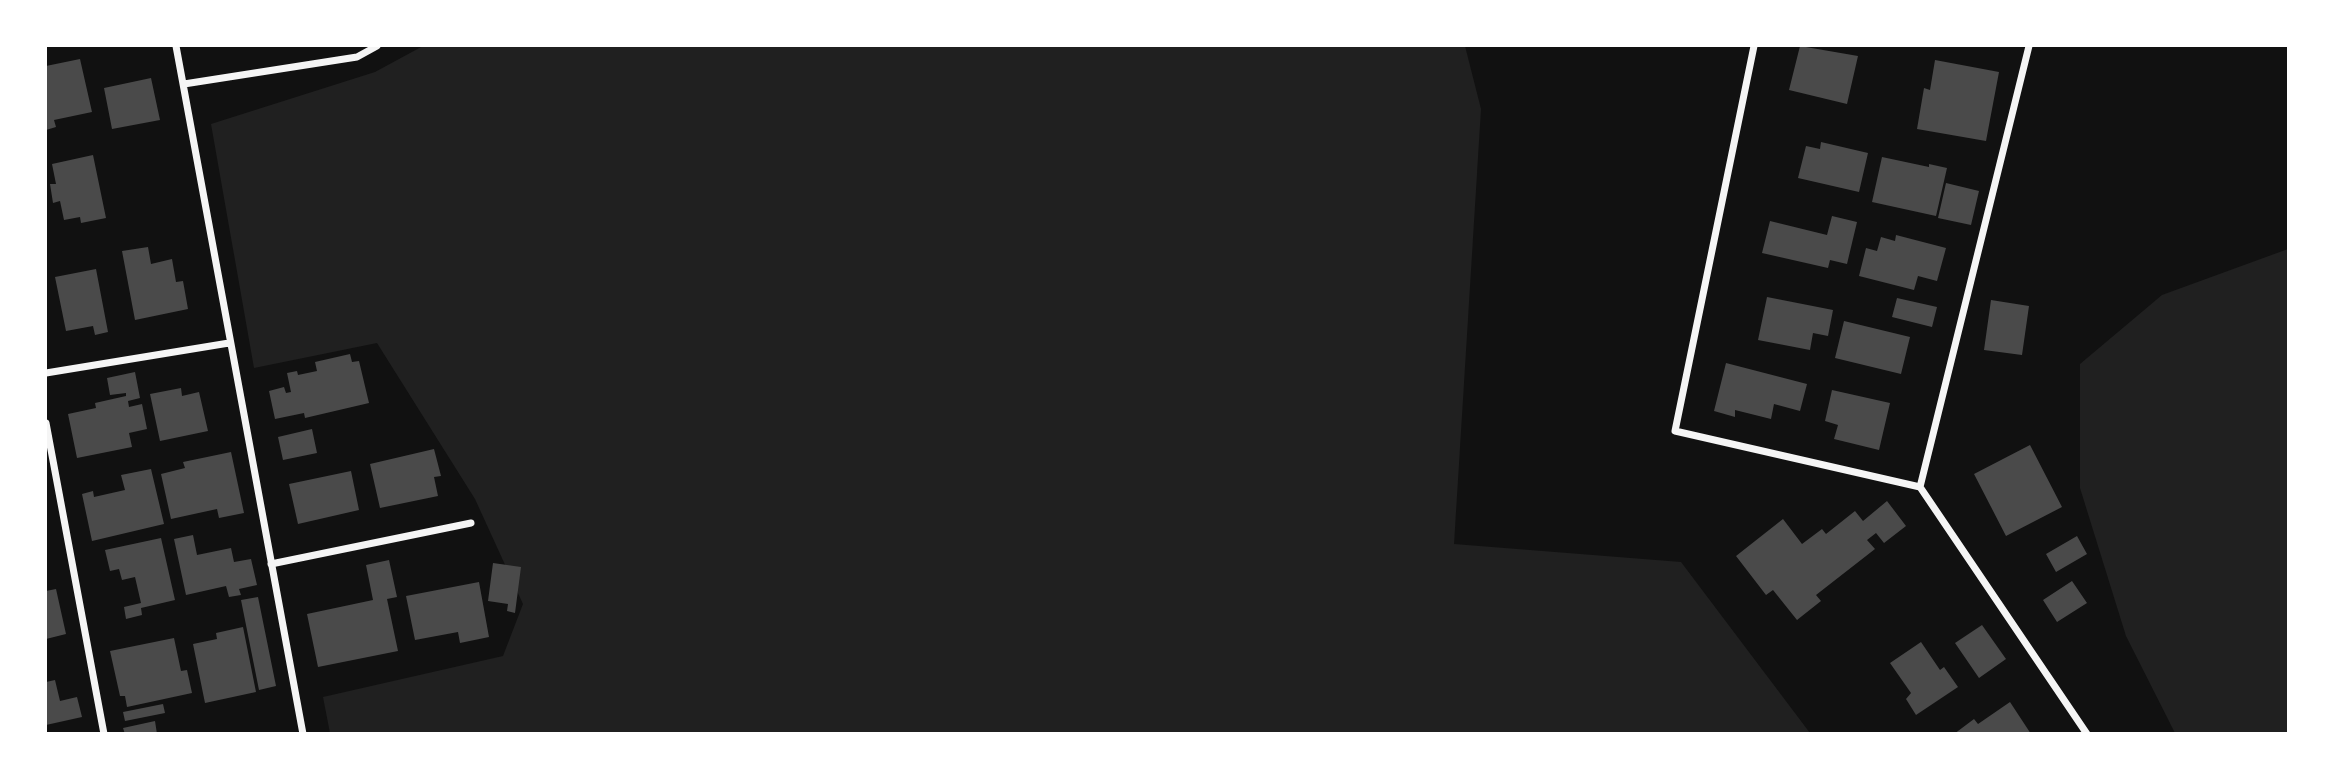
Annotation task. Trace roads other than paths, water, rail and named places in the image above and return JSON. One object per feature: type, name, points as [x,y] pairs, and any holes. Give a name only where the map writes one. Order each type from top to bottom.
[{"type":"street","points":[[176,46],[303,733]]},
{"type":"street","points":[[184,84],[357,57],[377,46]]},
{"type":"street","points":[[1755,46],[1675,431],[1920,487],[2087,733]]},
{"type":"street","points":[[1920,487],[2029,46]]},
{"type":"street","points":[[46,373],[229,343]]},
{"type":"street","points":[[46,423],[104,733]]},
{"type":"street","points":[[271,564],[471,523]]}]
